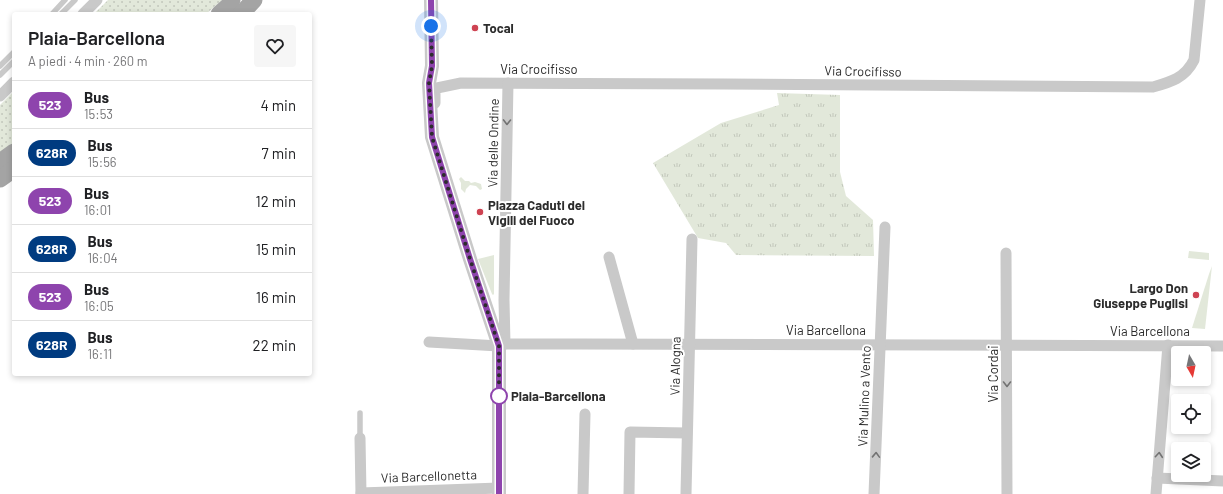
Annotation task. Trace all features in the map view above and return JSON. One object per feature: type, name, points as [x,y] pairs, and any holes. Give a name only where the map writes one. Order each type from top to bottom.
[{"type":"main road","points":[[221,12],[232,0]]},
{"type":"main road","points":[[243,12],[254,0]]},
{"type":"main road","points":[[0,162],[12,153]]},
{"type":"main road","points":[[0,179],[12,170]]},
{"type":"street","points":[[76,12],[88,0]]},
{"type":"street","points":[[85,12],[97,0]]},
{"type":"street","points":[[430,0],[432,66],[429,83],[432,137],[484,301],[502,345],[499,491]]},
{"type":"street","name":"Via Crocifisso","points":[[461,83],[1153,87],[1176,80],[1185,74],[1194,60],[1200,0]]},
{"type":"street","points":[[432,66],[437,79],[461,83]]},
{"type":"street","points":[[0,87],[12,75]]},
{"type":"street","points":[[431,123],[436,115],[435,91],[437,88],[461,83]]},
{"type":"street","name":"Via delle Ondine","points":[[502,345],[508,83]]},
{"type":"street","points":[[0,96],[12,84]]},
{"type":"street","name":"Via Mulino a Vento","points":[[874,494],[885,227]]},
{"type":"street","name":"Via Alogna","points":[[686,494],[692,240]]},
{"type":"street","name":"Via Cordai","points":[[1006,253],[1007,494]]},
{"type":"street","points":[[609,257],[633,344]]},
{"type":"street","points":[[484,301],[489,305],[497,307],[501,305],[504,300]]},
{"type":"street","name":"Via Barcellona","points":[[429,342],[502,345],[880,344],[1223,346]]},
{"type":"street","points":[[1156,494],[1168,345]]},
{"type":"street","points":[[583,494],[585,414]]},
{"type":"street","points":[[629,494],[630,432],[687,433]]},
{"type":"street","points":[[360,438],[361,494]]},
{"type":"street","points":[[1157,478],[1223,481]]},
{"type":"street","name":"Via Barcellonetta","points":[[361,494],[499,491]]},
{"type":"lane","points":[[54,12],[65,0]]},
{"type":"lane","points":[[63,12],[75,0]]},
{"type":"lane","points":[[0,66],[12,54]]},
{"type":"lane","points":[[0,75],[12,63]]},
{"type":"lane","points":[[360,413],[360,438]]},
{"type":"green space","points":[[108,0],[222,0],[208,12],[96,12]]},
{"type":"green space","points":[[12,93],[12,144],[0,152],[0,105]]},
{"type":"green space","points":[[777,93],[840,95],[840,172],[846,196],[873,220],[874,256],[736,255],[726,243],[698,238],[653,163],[721,123],[779,105]]},
{"type":"green space","points":[[461,177],[465,181],[481,184],[482,189],[480,190],[476,186],[470,185],[466,189],[465,193],[461,189],[459,179]]},
{"type":"green space","points":[[1189,251],[1209,253],[1209,260],[1188,258]]},
{"type":"green space","points":[[494,255],[494,294],[493,295],[478,259]]},
{"type":"green space","points":[[1212,266],[1205,329],[1192,328],[1209,274]]},
{"type":"bus line","name":"523","points":[[431,0],[432,66],[429,83],[432,137],[499,346],[499,494]]},
{"type":"place","name":"Tocal","points":[[475,28]]},
{"type":"place","name":"Piazza Caduti dei Vigili del Fuoco","points":[[480,212]]},
{"type":"place","name":"Largo Don Giuseppe Puglisi","points":[[1196,295]]},
{"type":"place","name":"Plaia-Barcellona","points":[[499,396]]},
{"type":"route","points":[[431,26],[432,66],[429,83],[432,137],[499,346],[499,403],[499,396]]}]
